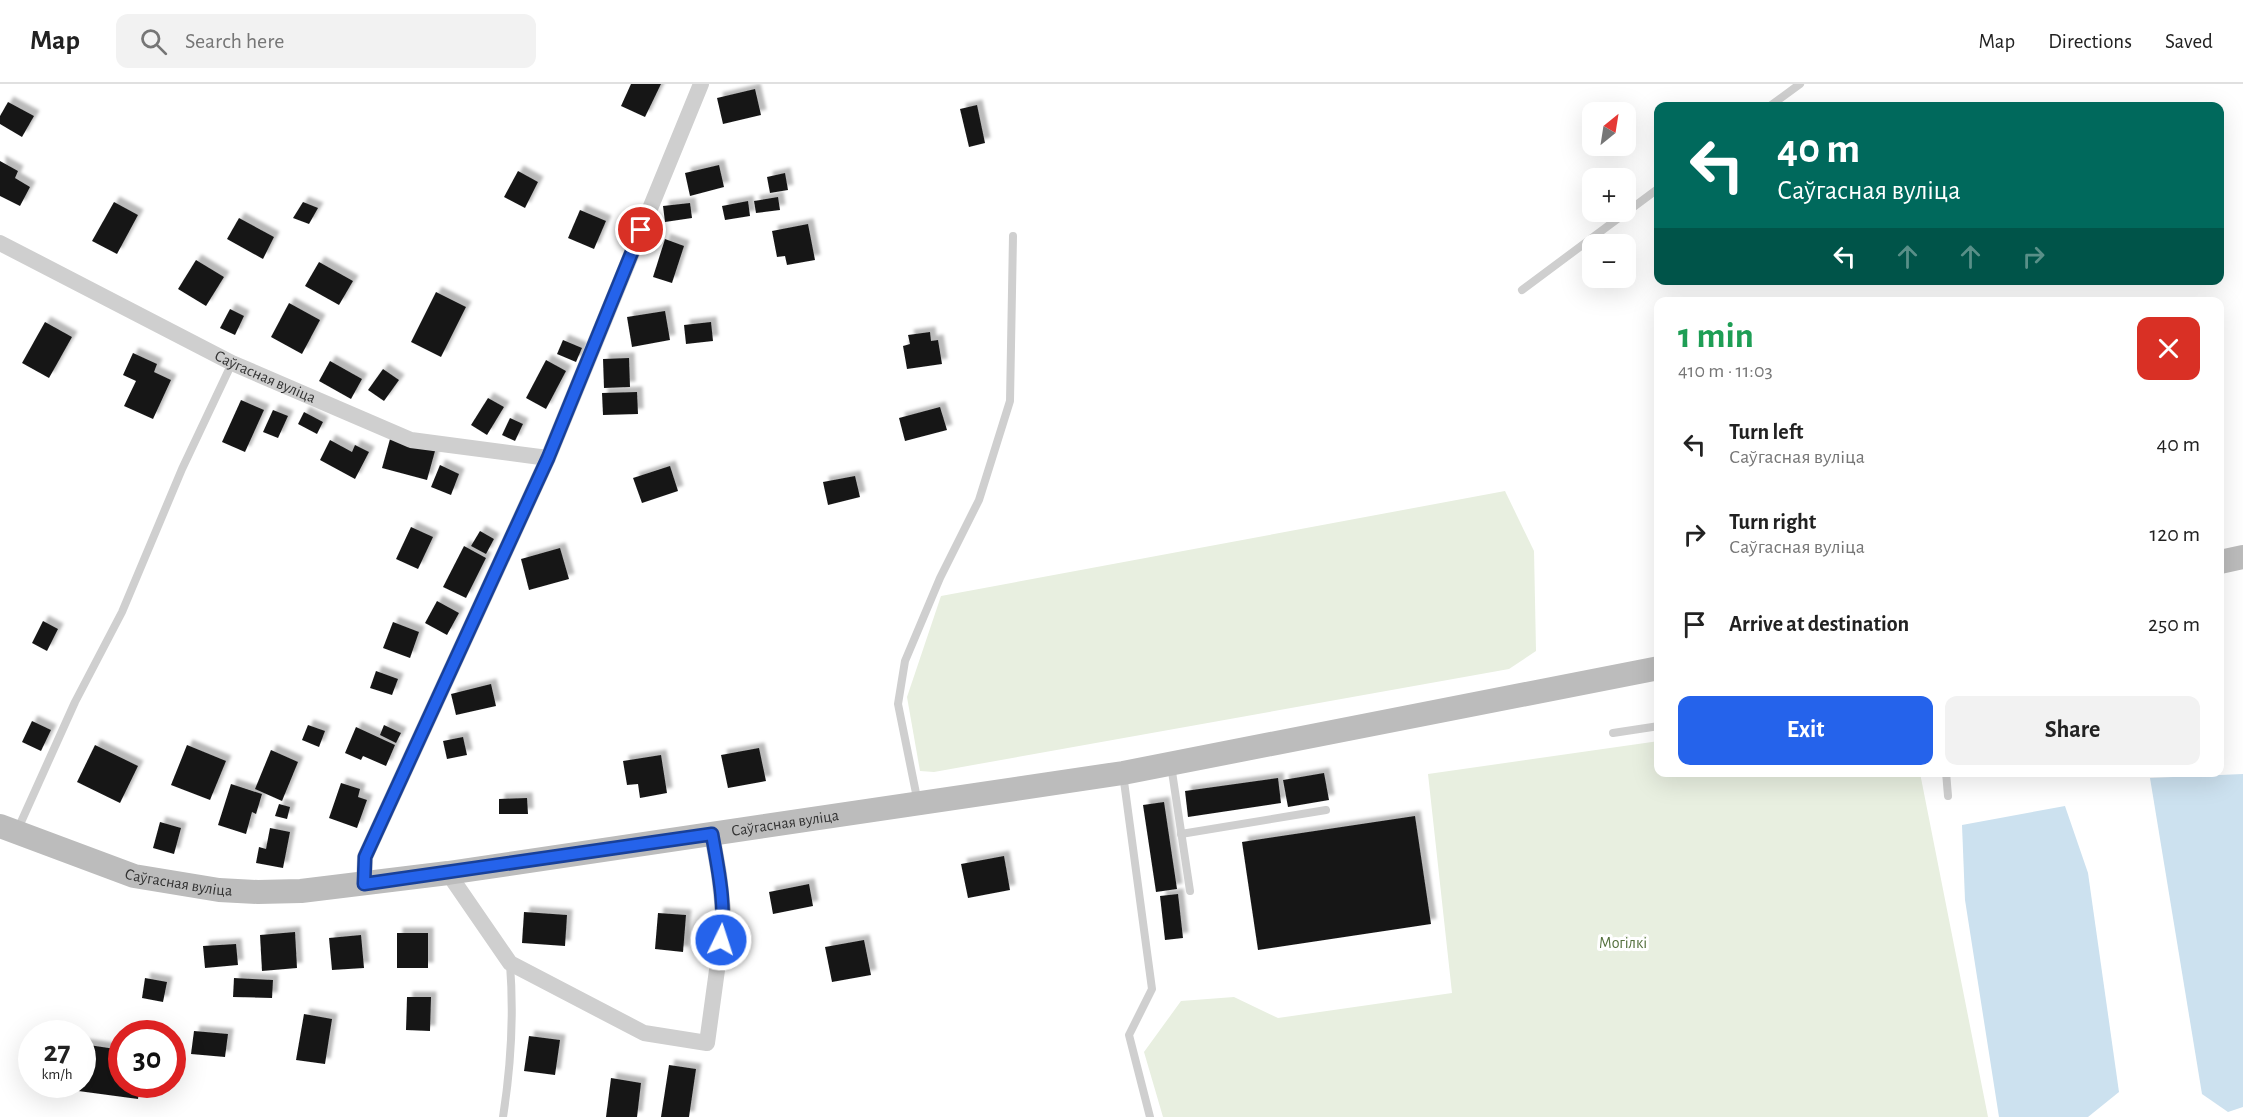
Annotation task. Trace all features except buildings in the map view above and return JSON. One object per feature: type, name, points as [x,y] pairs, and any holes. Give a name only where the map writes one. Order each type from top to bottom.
[{"type":"main road","points":[[2224,561],[2243,557]]},
{"type":"main road","name":"Саўгасная вуліца","points":[[8,829],[134,876],[219,890],[300,891],[448,873],[1123,773],[1654,669]]},
{"type":"street","points":[[364,884],[365,857],[548,458],[702,84]]},
{"type":"street","name":"Саўгасная вуліца","points":[[0,243],[232,363],[411,440],[548,458]]},
{"type":"street","points":[[448,873],[510,963],[644,1033],[707,1042],[724,919],[712,834]]},
{"type":"lane","points":[[1775,102],[1800,84]]},
{"type":"lane","points":[[1522,290],[1654,192]]},
{"type":"lane","points":[[919,805],[898,704],[904,662],[940,578],[979,500],[1010,401],[1013,236]]},
{"type":"lane","points":[[8,829],[122,612],[182,469],[232,363]]},
{"type":"lane","points":[[1613,733],[1654,727]]},
{"type":"lane","points":[[1171,764],[1190,891]]},
{"type":"lane","points":[[1123,773],[1152,989],[1129,1035],[1150,1117]]},
{"type":"lane","points":[[1946,777],[1948,796]]},
{"type":"lane","points":[[1181,834],[1326,810]]},
{"type":"lane","points":[[503,1117],[513,1001],[510,963]]},
{"type":"green space","points":[[1505,491],[1534,551],[1536,651],[1509,669],[934,772],[920,771],[907,697],[941,596]]},
{"type":"green space","name":"Могілкі","points":[[1654,742],[1654,777],[1921,777],[1988,1117],[1163,1117],[1144,1052],[1181,1001],[1234,997],[1278,1018],[1452,993],[1428,774]]},
{"type":"water","points":[[2243,774],[2243,1107],[2228,1112],[2202,1094],[2150,778],[2224,777],[2224,775]]},
{"type":"water","points":[[2065,806],[2088,873],[2119,1092],[2088,1117],[1999,1117],[1965,900],[1962,825]]},
{"type":"route","points":[[641,230],[548,458],[365,857],[364,884],[712,834],[724,919],[721,940]]}]
